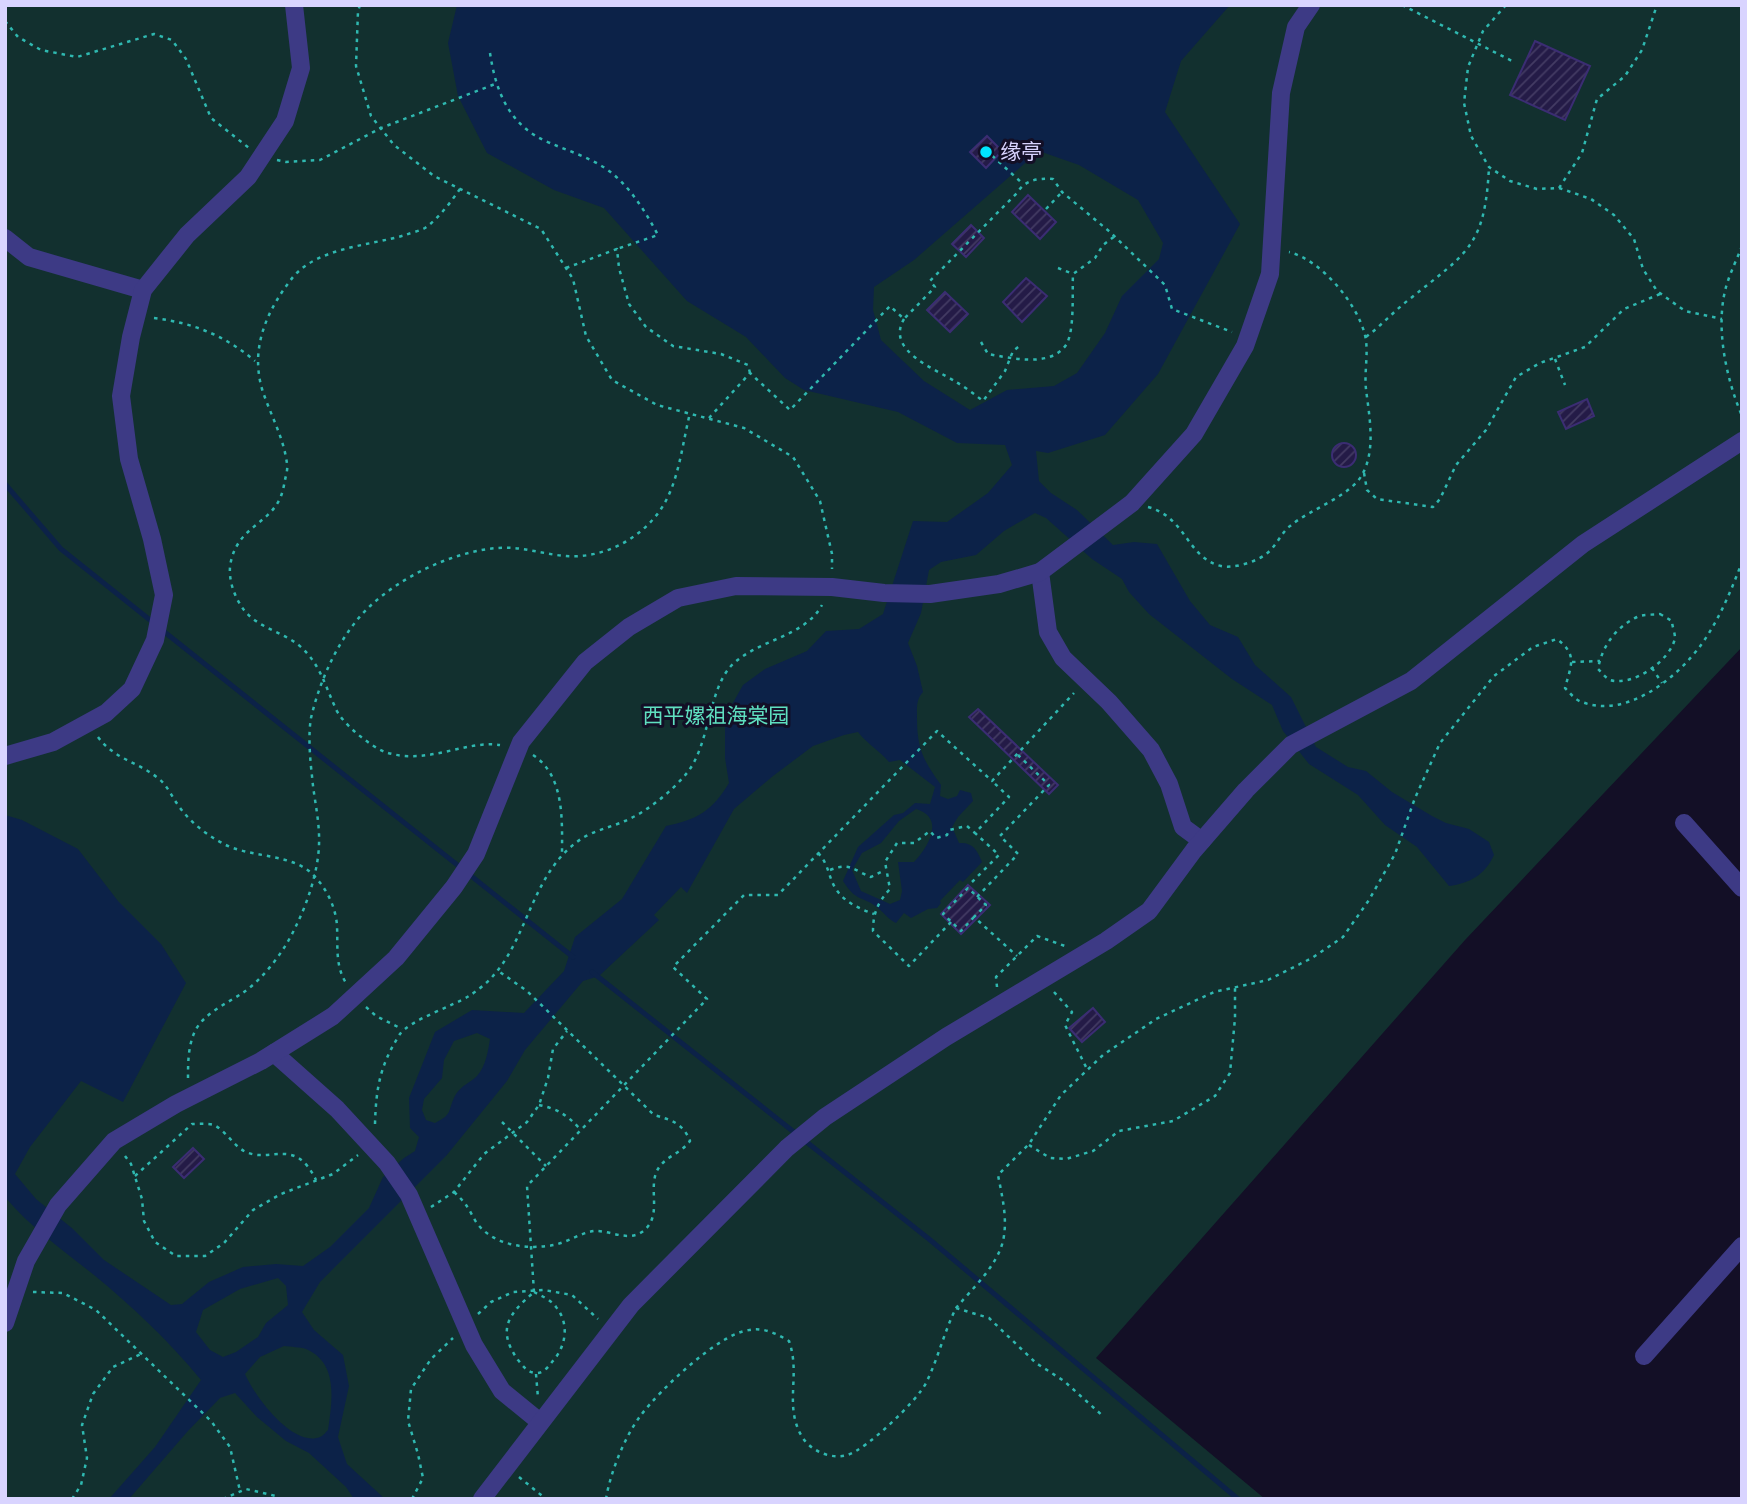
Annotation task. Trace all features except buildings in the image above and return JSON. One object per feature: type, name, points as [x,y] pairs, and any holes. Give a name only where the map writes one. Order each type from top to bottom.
[{"type":"street","points":[[5,756],[53,742],[106,712],[132,688],[155,640],[164,595],[152,539],[129,459],[121,396],[136,315],[143,290],[187,235],[248,177],[285,121],[301,68],[294,5]]},
{"type":"street","points":[[5,1323],[26,1261],[37,1240],[58,1205],[114,1141],[274,1053],[333,1016],[396,958],[476,854],[521,742],[585,662],[629,627],[678,598],[736,586],[832,587],[884,593],[930,594],[999,584],[1040,572],[1132,503],[1194,434],[1247,337],[1270,274],[1282,93],[1296,27],[1311,5]]},
{"type":"street","points":[[5,238],[29,257],[143,290]]},
{"type":"street","points":[[482,1499],[631,1305],[787,1148],[825,1117],[946,1037],[1084,954],[1149,911],[1202,841],[1291,744],[1411,681],[1583,544],[1742,441]]},
{"type":"street","points":[[1040,572],[1048,632],[1063,658],[1109,702],[1150,750],[1169,784],[1183,827],[1202,841]]},
{"type":"street","points":[[1684,822],[1742,888]]},
{"type":"street","points":[[274,1053],[337,1110],[387,1163],[409,1195],[474,1345],[502,1391],[540,1422]]},
{"type":"street","points":[[1644,1356],[1742,1246]]},
{"type":"path","points":[[114,1141],[131,1164],[142,1199],[144,1221],[155,1241],[176,1256],[205,1256],[224,1243],[253,1210],[281,1194],[333,1174],[370,1145],[375,1130],[375,1102],[384,1059],[403,1030],[471,995],[497,970],[533,900],[562,856],[582,838],[628,820],[666,794],[689,771],[707,730],[719,687],[731,666],[757,648],[794,631],[817,614],[832,587],[832,554],[820,501],[793,457],[744,428],[657,405],[612,380],[586,335],[573,279],[541,229],[434,176],[394,145],[371,116],[356,66],[360,5]]},
{"type":"path","points":[[1402,5],[1514,62]]},
{"type":"path","points":[[1506,5],[1483,31],[1468,67],[1464,103],[1472,136],[1489,167],[1510,181],[1537,189],[1559,188],[1591,199],[1615,215],[1634,239],[1643,269],[1660,293],[1685,311],[1722,319]]},
{"type":"path","points":[[1559,188],[1583,153],[1597,99],[1625,76],[1642,50],[1657,5]]},
{"type":"path","points":[[5,21],[18,37],[41,50],[77,57],[154,34],[172,40],[186,59],[211,118],[262,156],[286,162],[320,160],[381,128],[495,84]]},
{"type":"path","points":[[490,53],[495,84],[508,111],[546,142],[593,161],[612,173],[630,191],[659,235],[566,268]]},
{"type":"path","points":[[986,150],[1022,184]]},
{"type":"path","points":[[1366,337],[1460,259],[1478,233],[1487,197],[1489,167]]},
{"type":"path","points":[[1022,344],[1013,351],[1005,371],[983,401],[908,351],[899,336],[898,328],[935,287],[930,281],[1017,193],[1022,184],[1039,178],[1053,179],[1062,192],[1115,236],[1166,285],[1172,309],[1247,337]]},
{"type":"path","points":[[460,189],[447,207],[424,229],[383,242],[328,253],[295,275],[271,309],[261,336],[256,361],[262,389],[287,466],[281,496],[265,518],[242,535],[231,562],[232,587],[245,611],[259,623],[302,648],[324,678],[336,710],[359,736],[384,752],[408,757],[441,754],[491,744],[518,748],[537,756],[551,773],[559,798],[562,856]]},
{"type":"path","points":[[1046,209],[1062,192]]},
{"type":"path","points":[[1073,274],[1095,258],[1103,245],[1115,236]]},
{"type":"path","points":[[1742,246],[1726,288],[1722,319],[1726,356],[1735,399],[1742,416]]},
{"type":"path","points":[[1272,248],[1303,256],[1327,274],[1359,321],[1366,337],[1365,382],[1371,439],[1364,472],[1367,490],[1377,499],[1433,507],[1440,499],[1456,464],[1486,430],[1516,377],[1540,363],[1585,347],[1624,309],[1660,293]]},
{"type":"path","points":[[617,249],[629,304],[646,327],[673,346],[722,354],[748,365],[750,373],[790,410],[890,306],[904,319]]},
{"type":"path","points":[[1058,268],[1073,274]]},
{"type":"path","points":[[981,342],[988,354],[1033,360],[1054,356],[1067,344],[1071,324],[1073,274]]},
{"type":"path","points":[[136,315],[184,322],[204,329],[235,344],[256,361]]},
{"type":"path","points":[[1555,359],[1565,385]]},
{"type":"path","points":[[709,418],[750,373]]},
{"type":"path","points":[[188,1098],[189,1052],[195,1030],[213,1012],[246,990],[278,957],[296,926],[314,875],[319,846],[319,816],[312,771],[311,720],[324,678],[344,639],[369,607],[419,571],[466,553],[498,548],[529,549],[566,556],[600,554],[644,529],[661,510],[674,484],[690,413]]},
{"type":"path","points":[[1132,503],[1160,511],[1172,519],[1204,558],[1222,567],[1247,563],[1266,554],[1289,527],[1353,486],[1364,472]]},
{"type":"path","points":[[606,1499],[609,1475],[640,1416],[676,1379],[725,1338],[750,1329],[772,1331],[789,1341],[795,1358],[792,1411],[801,1437],[813,1450],[830,1455],[848,1455],[872,1439],[911,1404],[925,1385],[956,1308],[992,1264],[1003,1242],[1005,1217],[998,1175],[1029,1144],[1061,1095],[1103,1055],[1156,1019],[1214,992],[1268,980],[1312,958],[1343,937],[1369,900],[1400,843],[1415,798],[1440,743],[1494,676],[1533,647],[1557,639],[1569,648],[1572,662],[1565,688],[1579,701],[1602,707],[1635,700],[1671,677],[1700,646],[1729,596],[1742,562]]},
{"type":"path","points":[[1660,614],[1672,621],[1675,638],[1665,657],[1644,674],[1623,681],[1608,680],[1598,669],[1600,661],[1601,652],[1615,634],[1638,616],[1660,614]]},
{"type":"path","points":[[1572,662],[1600,661]]},
{"type":"path","points":[[1652,668],[1662,683]]},
{"type":"path","points":[[992,781],[1086,680]]},
{"type":"path","points":[[90,722],[100,739],[115,755],[160,779],[197,828],[224,845],[248,854],[301,866],[314,875],[328,893],[337,924],[336,954],[340,973],[354,996],[376,1016],[403,1030]]},
{"type":"path","points":[[534,1292],[527,1186],[707,999],[673,967],[744,895],[778,895],[937,731],[1009,797],[975,833]]},
{"type":"path","points":[[977,897],[1018,854],[1000,836],[1049,785],[1018,755]]},
{"type":"path","points":[[951,922],[909,966],[873,931],[876,909],[881,898],[890,890],[885,862],[897,843],[914,843],[930,831],[936,838],[947,835],[949,830],[954,828],[967,826],[999,855],[972,882]]},
{"type":"path","points":[[818,853],[830,870],[836,889],[855,907],[874,914]]},
{"type":"path","points":[[830,870],[841,866],[858,869],[871,877],[886,870]]},
{"type":"path","points":[[968,888],[986,905],[974,917],[961,931],[943,914],[968,888]]},
{"type":"path","points":[[974,917],[1017,956]]},
{"type":"path","points":[[998,1006],[996,977],[1037,936],[1084,954]]},
{"type":"path","points":[[454,1192],[468,1205],[477,1223],[488,1233],[509,1244],[532,1248],[557,1244],[597,1231],[619,1237],[631,1236],[648,1227],[654,1214],[653,1188],[656,1171],[668,1158],[685,1149],[690,1141],[686,1130],[677,1122],[654,1115],[532,996],[497,970]]},
{"type":"path","points":[[1042,979],[1072,1012],[1065,1025],[1087,1070]]},
{"type":"path","points":[[1029,1144],[1051,1158],[1066,1159],[1093,1151],[1119,1131],[1173,1121],[1214,1096],[1230,1073],[1235,987]]},
{"type":"path","points":[[417,1215],[454,1192],[484,1154],[527,1122],[539,1105],[548,1078],[553,1049],[567,1031]]},
{"type":"path","points":[[539,1105],[555,1108],[581,1130]]},
{"type":"path","points":[[502,1122],[546,1166]]},
{"type":"path","points":[[135,1176],[192,1124],[213,1125],[243,1150],[253,1154],[281,1153],[293,1156],[309,1166],[317,1180]]},
{"type":"path","points":[[16,1292],[64,1293],[96,1310],[211,1421],[230,1447],[240,1491]]},
{"type":"path","points":[[534,1292],[558,1308],[566,1332],[561,1353],[544,1371],[536,1374],[525,1369],[510,1348],[506,1328],[512,1312],[534,1292]]},
{"type":"path","points":[[956,1308],[989,1318],[1036,1363],[1064,1381],[1104,1417]]},
{"type":"path","points":[[72,1499],[81,1486],[87,1458],[82,1425],[93,1394],[113,1367],[141,1354]]},
{"type":"path","points":[[507,1468],[547,1499]]},
{"type":"path","points":[[223,1499],[246,1489],[276,1496],[278,1499]]},
{"type":"green space","name":"西平嫘祖海棠园","points":[[5,5],[1742,5],[1742,647],[1465,940],[1096,1358],[1265,1499],[5,1499]]},
{"type":"water","points":[[457,5],[1230,5],[1181,61],[1165,112],[1240,224],[1158,374],[1105,435],[1048,453],[1036,451],[1039,481],[1051,493],[1077,510],[1113,545],[1134,542],[1157,544],[1190,601],[1210,625],[1238,637],[1255,665],[1291,697],[1316,747],[1348,767],[1366,771],[1392,792],[1432,816],[1469,829],[1489,842],[1494,855],[1476,877],[1449,886],[1417,847],[1385,825],[1358,795],[1309,764],[1283,731],[1272,705],[1232,679],[1149,614],[1129,592],[1122,579],[1092,559],[1046,518],[1035,513],[1004,531],[976,555],[941,562],[929,570],[921,613],[908,643],[923,692],[918,701],[917,729],[923,754],[941,785],[940,796],[948,799],[957,796],[960,790],[971,793],[973,801],[952,827],[959,843],[974,848],[982,862],[963,882],[960,880],[940,901],[937,908],[928,909],[911,918],[904,913],[896,923],[891,920],[878,908],[852,893],[843,881],[858,847],[894,815],[903,813],[915,803],[930,804],[935,787],[900,760],[889,762],[858,732],[813,746],[734,809],[687,893],[681,887],[654,915],[659,920],[599,976],[583,981],[525,1050],[507,1081],[446,1156],[320,1282],[302,1312],[314,1330],[343,1355],[349,1386],[338,1437],[347,1464],[385,1499],[354,1499],[346,1487],[309,1453],[286,1441],[257,1417],[235,1393],[220,1398],[129,1499],[109,1499],[155,1447],[201,1380],[137,1312],[36,1229],[5,1197],[5,815],[22,820],[78,849],[118,901],[161,944],[186,983],[123,1102],[81,1081],[30,1147],[15,1174],[36,1199],[73,1229],[104,1260],[171,1305],[182,1304],[209,1282],[243,1267],[276,1264],[303,1266],[330,1247],[369,1208],[383,1177],[415,1151],[419,1137],[410,1128],[409,1098],[435,1032],[472,1010],[524,1013],[564,971],[575,937],[622,899],[666,826],[695,817],[710,807],[723,792],[729,783],[725,758],[725,717],[743,685],[765,669],[807,651],[826,631],[859,629],[883,614],[913,521],[947,522],[988,493],[1012,465],[1005,445],[957,443],[898,412],[804,390],[785,378],[746,337],[687,301],[604,208],[554,190],[487,153],[458,96],[448,43]],"holes":[[[1039,151],[1079,165],[1138,200],[1163,243],[1159,259],[1122,296],[1105,333],[1077,373],[1054,386],[1007,390],[970,410],[924,381],[881,340],[873,310],[874,287],[914,260]],[[916,809],[930,819],[932,833],[914,862],[898,862],[902,891],[900,900],[890,904],[861,891],[852,870],[862,853],[881,843],[899,821]],[[477,1033],[490,1039],[483,1068],[458,1091],[448,1114],[435,1123],[426,1120],[422,1110],[424,1099],[442,1078],[444,1060],[454,1041]],[[278,1278],[286,1286],[288,1305],[266,1323],[258,1337],[236,1352],[223,1357],[210,1350],[196,1332],[203,1310],[240,1289]],[[284,1346],[306,1349],[317,1355],[329,1373],[331,1384],[328,1430],[320,1437],[309,1438],[286,1427],[265,1406],[245,1374],[260,1357]]]},
{"type":"waterway","points":[[5,484],[61,549],[155,624]]},
{"type":"waterway","points":[[162,630],[573,957]]},
{"type":"waterway","points":[[592,972],[929,1239],[1238,1499]]},
{"type":"place","name":"缘亭","points":[[986,152]]}]
